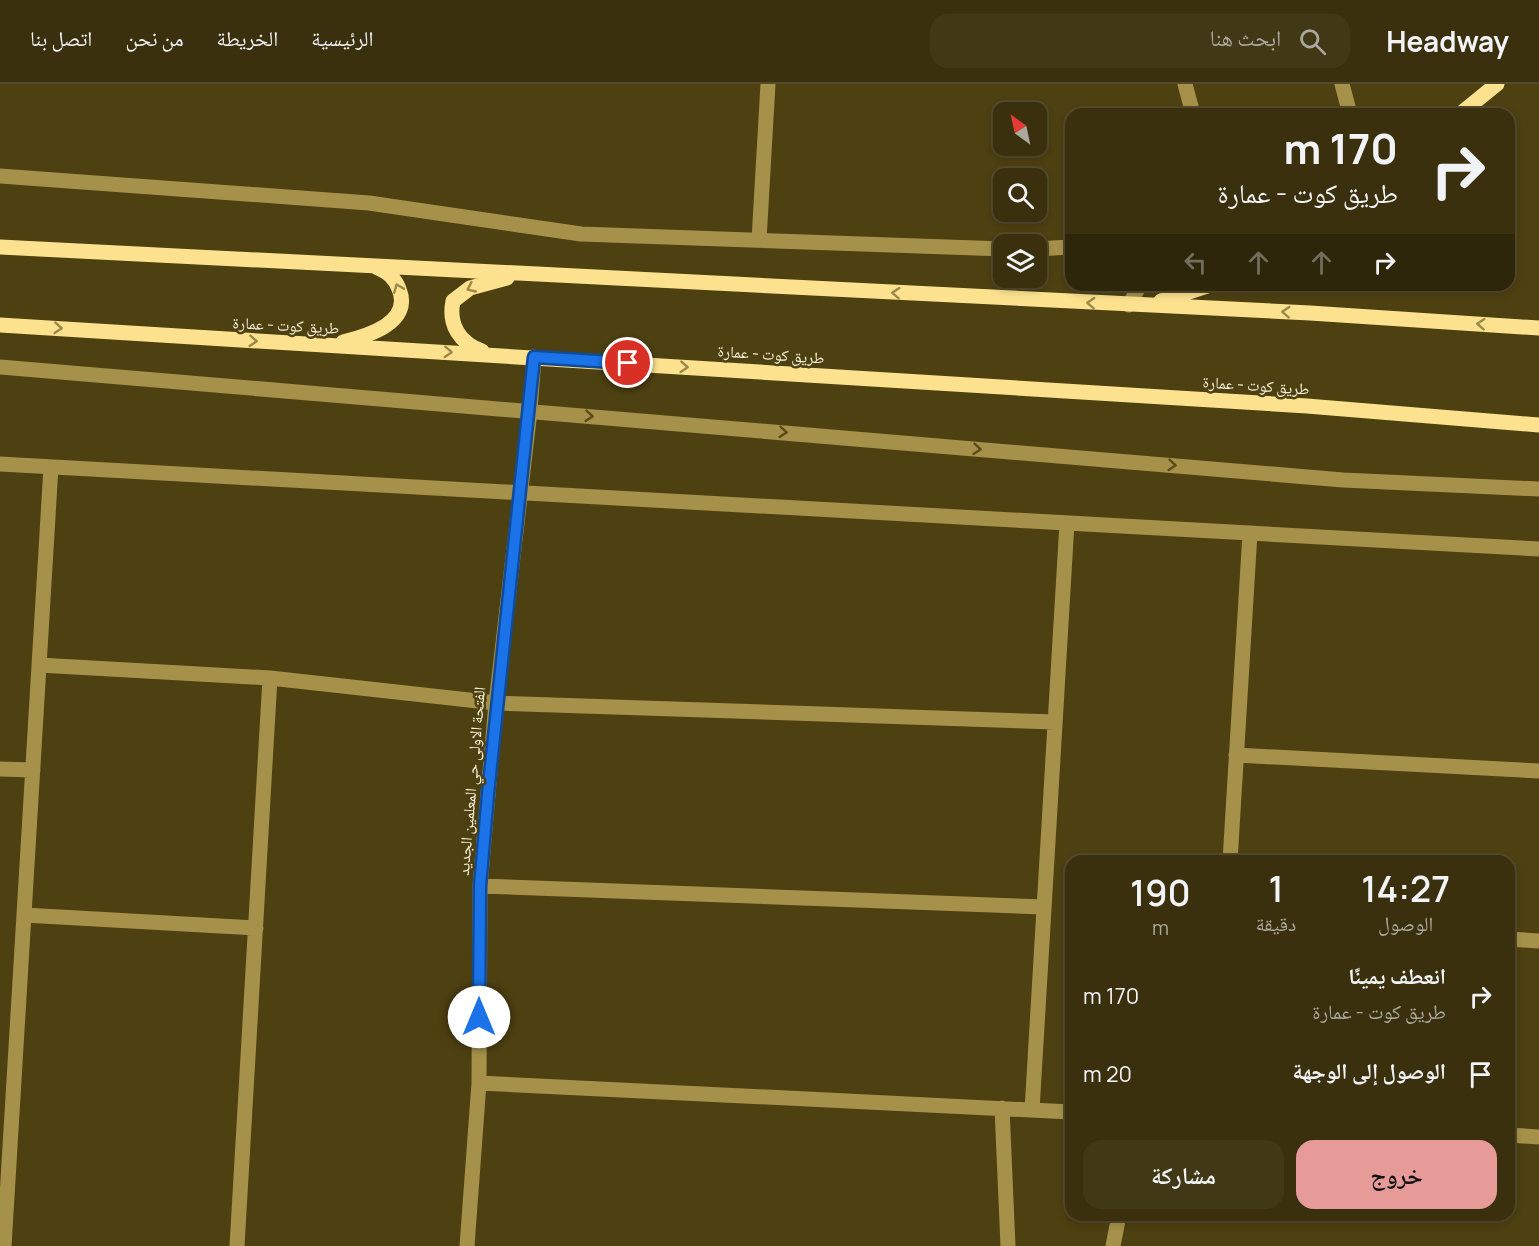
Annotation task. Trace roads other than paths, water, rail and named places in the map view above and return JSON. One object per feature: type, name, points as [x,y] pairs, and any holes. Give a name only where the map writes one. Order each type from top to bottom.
[{"type":"main road","points":[[1467,108],[1497,84]]},
{"type":"main road","points":[[0,247],[1145,305],[1539,328]]},
{"type":"main road","points":[[313,344],[334,344],[372,333],[390,324],[399,313],[402,301],[395,280],[387,272],[366,265]]},
{"type":"main road","points":[[492,354],[473,346],[457,333],[450,311],[453,301],[460,293],[482,283],[499,279],[570,276]]},
{"type":"main road","points":[[1145,305],[1194,291]]},
{"type":"main road","name":"طريق كوت - عمارة","points":[[0,325],[1307,406],[1539,425]]},
{"type":"street","points":[[759,240],[768,84]]},
{"type":"street","points":[[1185,84],[1191,108]]},
{"type":"street","points":[[1342,84],[1348,108]]},
{"type":"street","points":[[0,176],[369,203],[581,234],[993,249]]},
{"type":"street","points":[[1047,248],[1065,247]]},
{"type":"street","points":[[1129,305],[1137,291]]},
{"type":"street","name":"الفتحة الاولى حي المعلمين الجديد","points":[[467,1246],[479,1083],[480,886],[496,703],[530,411],[534,357]]},
{"type":"street","points":[[0,367],[1343,480],[1539,489]]},
{"type":"street","points":[[0,464],[1539,549]]},
{"type":"street","points":[[4,1246],[51,467]]},
{"type":"street","points":[[1032,1110],[1067,523]]},
{"type":"street","points":[[1230,855],[1250,533]]},
{"type":"street","points":[[39,665],[270,678],[496,703],[1055,722]]},
{"type":"street","points":[[237,1246],[270,678]]},
{"type":"street","points":[[1236,755],[1539,771]]},
{"type":"street","points":[[0,769],[33,771]]},
{"type":"street","points":[[480,886],[1044,907]]},
{"type":"street","points":[[24,915],[255,928]]},
{"type":"street","points":[[1515,939],[1539,941]]},
{"type":"street","points":[[479,1083],[1065,1112]]},
{"type":"street","points":[[1002,1108],[1008,1246]]},
{"type":"street","points":[[1515,1135],[1539,1137]]},
{"type":"street","points":[[1113,1246],[1118,1221]]}]
